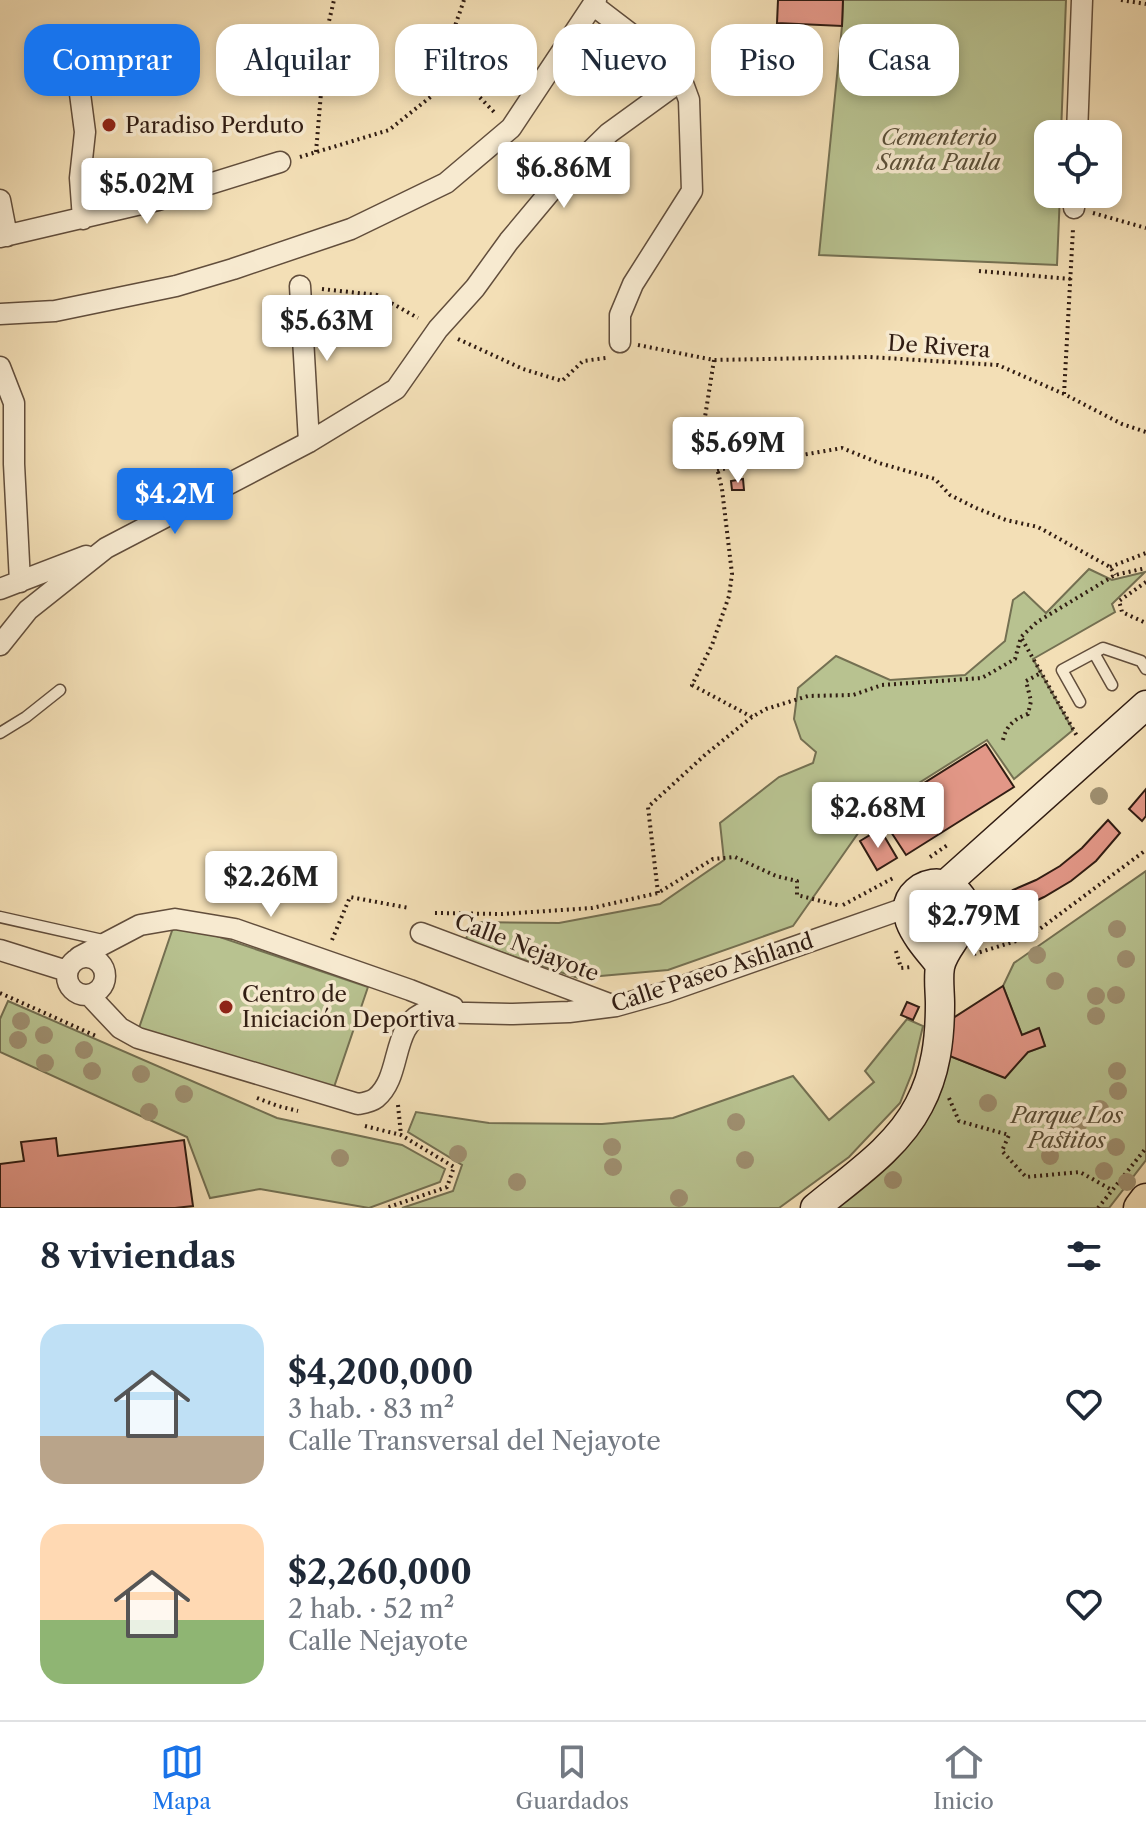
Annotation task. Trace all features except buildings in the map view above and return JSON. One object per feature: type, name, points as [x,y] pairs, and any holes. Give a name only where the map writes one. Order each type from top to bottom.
[{"type":"main road","points":[[1140,1208],[1146,1200]]},
{"type":"street","points":[[1078,120],[1082,0]]},
{"type":"street","points":[[0,314],[55,311],[176,286],[351,229],[446,183],[511,128],[594,3],[620,24]]},
{"type":"street","points":[[80,96],[85,132],[80,178],[83,219]]},
{"type":"street","points":[[0,589],[106,548],[309,442],[396,389],[438,329],[475,288],[555,186],[609,133],[660,96]]},
{"type":"street","points":[[620,342],[620,315],[633,284],[692,191],[688,96]]},
{"type":"street","points":[[0,200],[4,237],[158,200],[280,162]]},
{"type":"street","points":[[300,286],[309,442]]},
{"type":"street","points":[[0,367],[14,403],[20,582]]},
{"type":"street","points":[[0,645],[28,610],[106,548]]},
{"type":"street","points":[[945,885],[1146,705]]},
{"type":"street","points":[[815,1208],[877,1156],[899,1133],[919,1106],[933,1073],[952,961],[966,915],[961,896],[954,889],[935,883],[925,885],[911,898],[911,920],[952,961]]},
{"type":"street","points":[[0,950],[73,964],[92,957],[105,971],[104,984],[89,995],[71,989],[66,977],[73,964],[140,925],[175,919],[235,929],[465,1012]]},
{"type":"street","name":"Calle Paseo Ashland","points":[[465,1012],[527,1014],[616,1006],[911,920]]},
{"type":"street","name":"Calle Nejayote","points":[[421,933],[616,1006]]},
{"type":"street","points":[[89,995],[120,1028],[138,1038],[358,1104],[372,1101],[386,1086],[407,1024],[412,1018],[426,1012],[465,1012]]},
{"type":"lane","points":[[1080,702],[1062,670],[1103,648],[1141,661],[1146,669]]},
{"type":"lane","points":[[1094,653],[1112,685]]},
{"type":"lane","points":[[0,733],[60,690]]},
{"type":"lane","points":[[0,917],[108,941]]},
{"type":"path","points":[[316,152],[326,34],[334,0]]},
{"type":"path","points":[[456,24],[464,0]]},
{"type":"path","points":[[1121,0],[1146,4]]},
{"type":"path","points":[[280,162],[389,130],[432,96]]},
{"type":"path","points":[[479,96],[511,128]]},
{"type":"path","points":[[1064,394],[1074,208]]},
{"type":"path","points":[[1093,208],[1146,228]]},
{"type":"path","points":[[979,271],[1071,279]]},
{"type":"path","points":[[300,286],[377,295],[438,329],[523,369],[562,381]]},
{"type":"path","name":"De Rivera","points":[[717,470],[705,417],[714,360],[870,357],[998,365],[1122,424],[1146,432]]},
{"type":"path","points":[[752,717],[692,685],[712,645],[729,596],[732,574],[717,470],[842,448],[879,463],[935,479],[950,495],[1006,520],[1038,527],[1110,567],[1115,575]]},
{"type":"path","points":[[1110,567],[1146,553]]},
{"type":"path","points":[[658,893],[648,807],[752,717],[766,709],[808,696],[853,695],[882,685],[982,678],[1015,659],[1021,637],[1037,622],[1115,575],[1146,568]]},
{"type":"path","points":[[1146,582],[1119,601],[1122,612],[1146,623]]},
{"type":"path","points":[[1021,637],[1078,737]]},
{"type":"path","points":[[1003,740],[1005,730],[1016,718],[1028,714],[1031,701],[1026,681],[1041,673]]},
{"type":"path","points":[[952,961],[1029,937],[1146,850]]},
{"type":"path","points":[[431,913],[502,914],[592,908],[658,893],[713,859],[735,857],[776,876],[797,881],[797,895],[841,906],[828,914]]},
{"type":"path","points":[[328,949],[350,897],[420,911]]},
{"type":"path","points":[[947,1093],[959,1121],[1009,1135],[1002,1151],[1026,1177],[1080,1172],[1112,1190]]},
{"type":"path","points":[[386,1208],[447,1187],[454,1167],[401,1135]]},
{"type":"path","points":[[1098,1208],[1146,1148]]},
{"type":"green space","name":"Cementerio Santa Paula","points":[[843,0],[1066,0],[1062,120],[1034,120],[1034,208],[1059,208],[1057,265],[819,255],[839,56],[839,96],[959,96],[959,24],[842,24]]},
{"type":"green space","points":[[1089,569],[1112,580],[1145,572],[1112,604],[1115,612],[1033,659],[1073,730],[1014,779],[987,740],[873,812],[793,926],[668,970],[578,978],[465,940],[476,922],[559,923],[660,904],[724,860],[720,823],[779,777],[813,763],[816,752],[801,739],[794,719],[798,688],[836,656],[890,680],[965,675],[1005,641],[1013,600],[1024,592],[1046,613]]},
{"type":"green space","name":"Parque Los Pastitos","points":[[1146,871],[1146,1160],[1109,1208],[830,1208],[942,1053],[1004,1077],[1028,1052],[1045,1046],[1038,1028],[1022,1035],[1003,986],[1014,963]]},
{"type":"green space","points":[[933,907],[941,909],[948,920],[943,931],[930,934],[922,915]]},
{"type":"green space","points":[[175,922],[368,987],[332,1093],[139,1028]]},
{"type":"green space","points":[[8,1001],[277,1118],[402,1145],[445,1169],[440,1182],[369,1208],[260,1189],[210,1198],[187,1137],[0,1052],[0,1019]]},
{"type":"green space","points":[[907,1019],[923,1026],[912,1073],[900,1103],[849,1157],[779,1208],[402,1208],[453,1191],[462,1165],[408,1132],[416,1112],[489,1123],[602,1124],[673,1118],[793,1076],[829,1120],[874,1082],[865,1071]]},
{"type":"place","name":"Paradiso Perduto","points":[[109,125]]},
{"type":"place","name":"Centro de Iniciación Deportiva","points":[[226,1007]]}]
